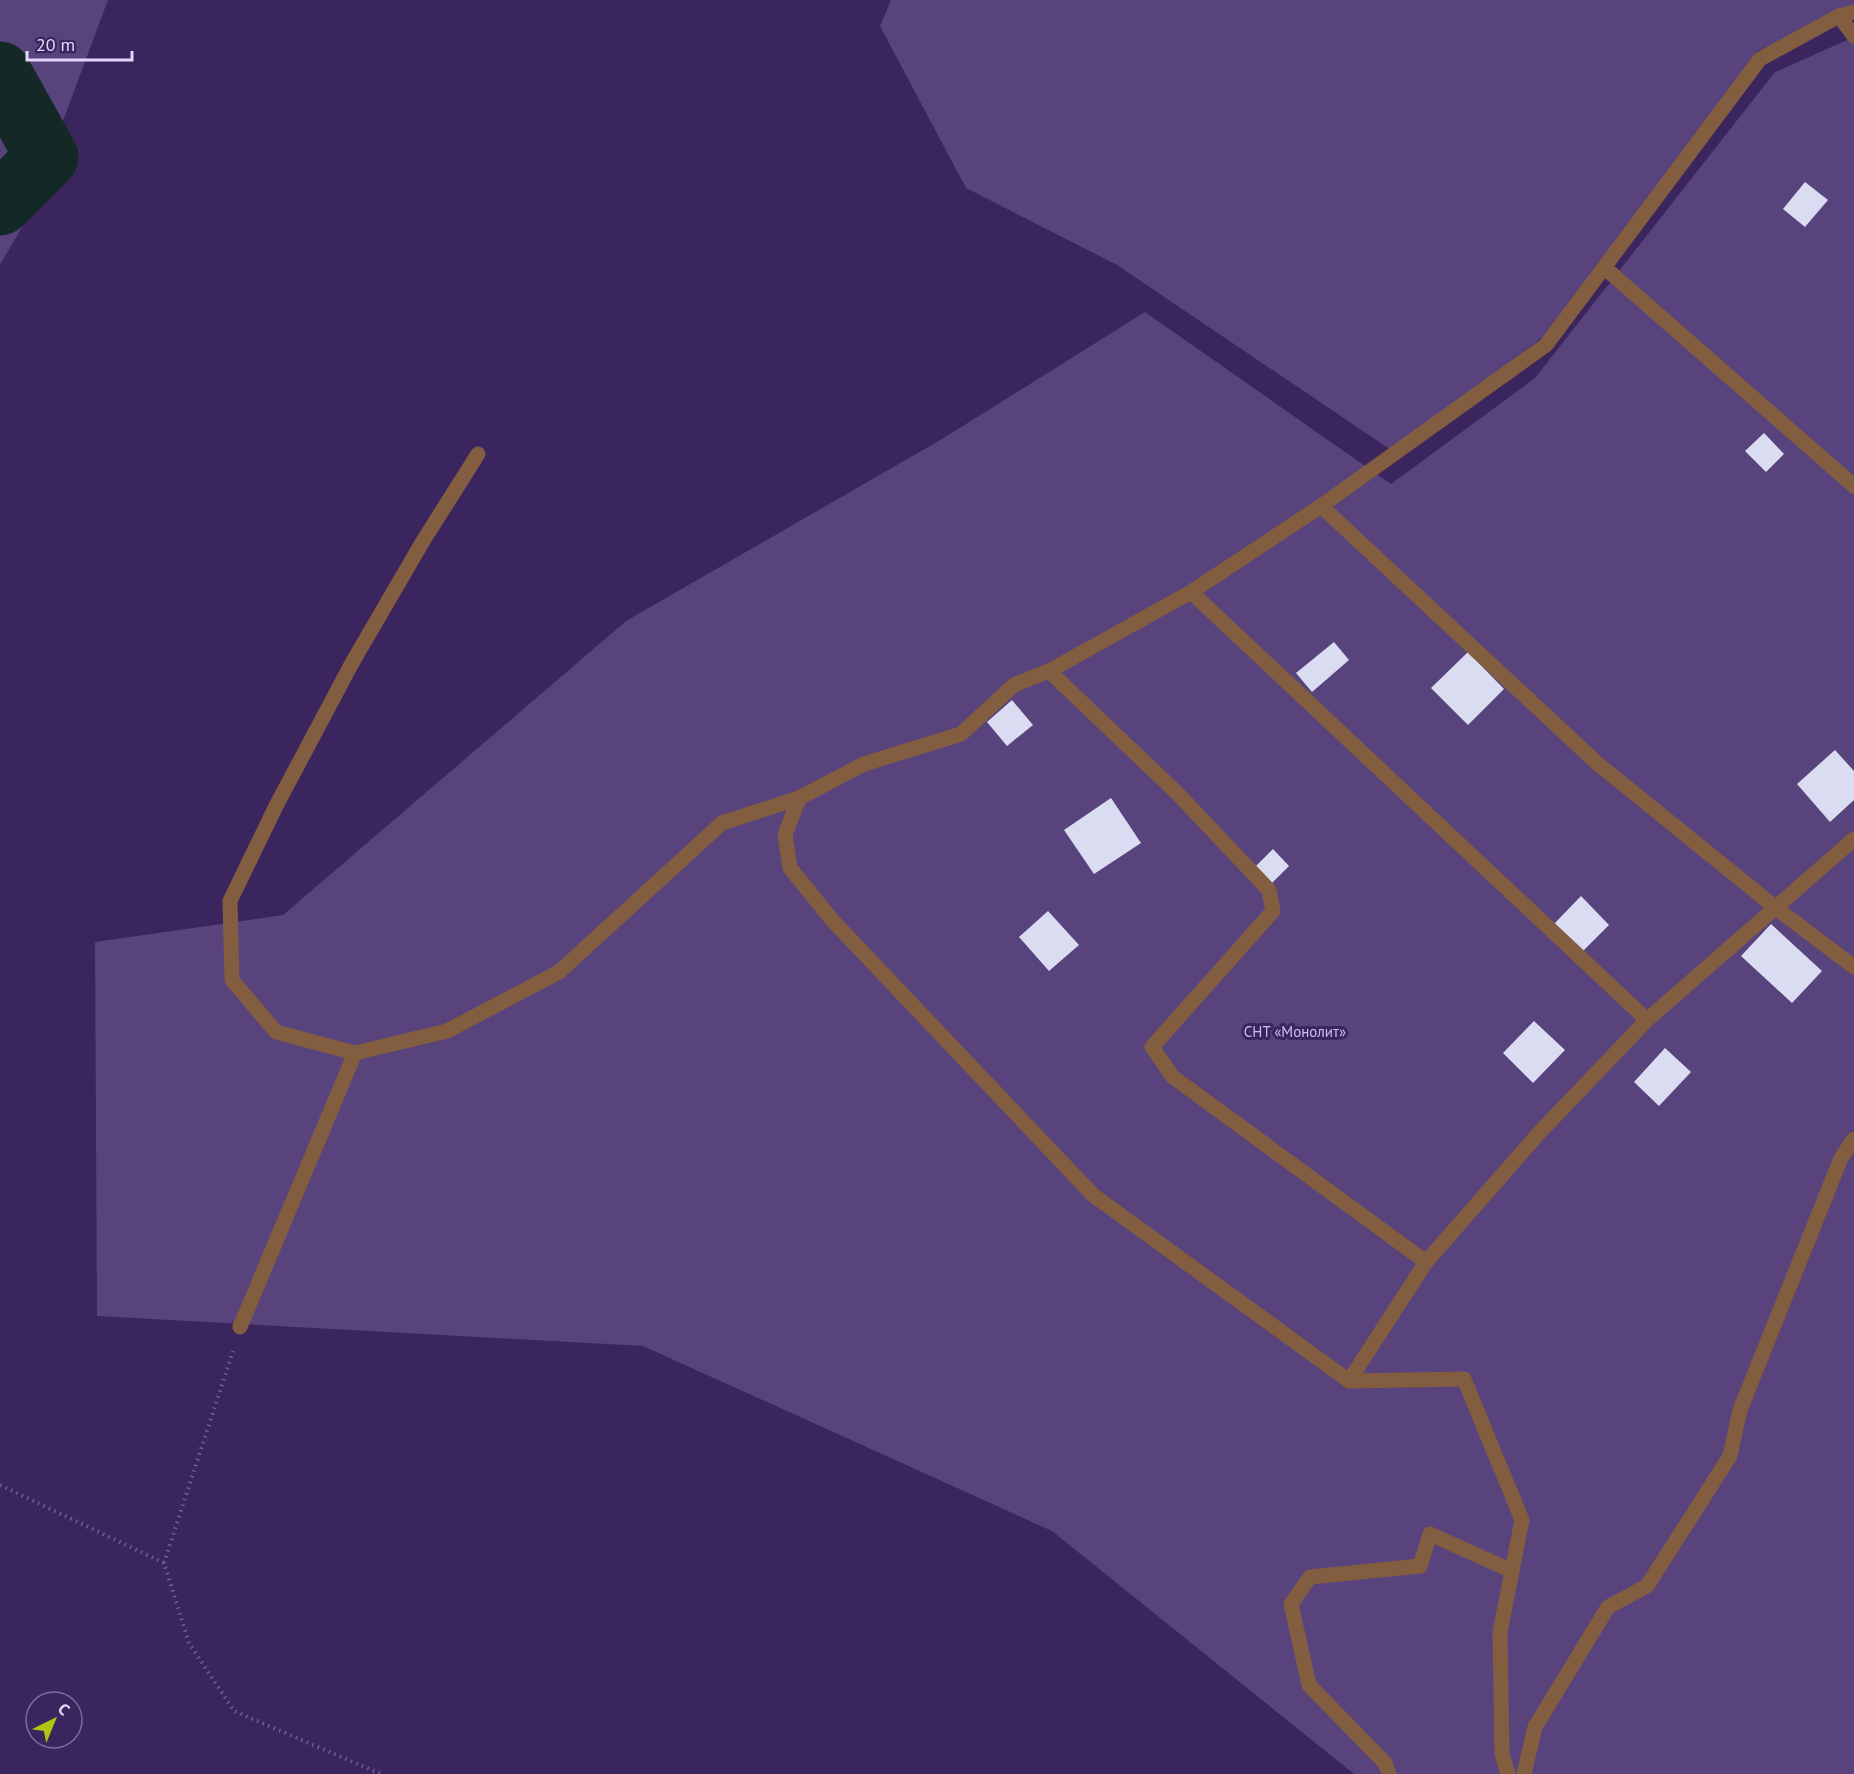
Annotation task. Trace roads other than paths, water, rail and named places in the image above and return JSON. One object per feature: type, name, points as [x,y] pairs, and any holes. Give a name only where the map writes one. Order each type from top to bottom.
[{"type":"lane","points":[[478,454],[423,541],[352,663],[276,806],[230,901],[232,980],[276,1032],[355,1053],[447,1030],[559,972],[722,823],[799,798],[864,764],[961,734],[1014,685],[1050,671],[1191,592],[1321,506],[1546,345],[1760,59],[1839,16],[1854,12]]},
{"type":"lane","points":[[1839,16],[1854,36]]},
{"type":"lane","points":[[1605,268],[1854,486]]},
{"type":"lane","points":[[1321,506],[1598,764],[1776,908],[1854,967]]},
{"type":"lane","points":[[1191,592],[1647,1020]]},
{"type":"lane","points":[[1050,671],[1176,792],[1269,890],[1273,911],[1152,1047],[1173,1077],[1426,1262]]},
{"type":"lane","points":[[799,798],[785,835],[790,868],[841,930],[1094,1195],[1349,1381],[1464,1379],[1522,1520],[1500,1632],[1502,1754],[1508,1774]]},
{"type":"lane","points":[[1349,1381],[1426,1262],[1539,1133],[1647,1020],[1854,839]]},
{"type":"lane","points":[[240,1327],[355,1053]]},
{"type":"lane","points":[[1524,1774],[1535,1726],[1608,1607],[1647,1586],[1730,1456],[1740,1410],[1841,1158],[1854,1139]]},
{"type":"lane","points":[[1389,1774],[1384,1763],[1309,1685],[1291,1604],[1310,1577],[1420,1566],[1430,1534],[1512,1571]]},
{"type":"waterway","points":[[0,73],[47,157],[0,204]]},
{"type":"park label","name":"СНТ «Монолит»","points":[[1295,1032]]}]
